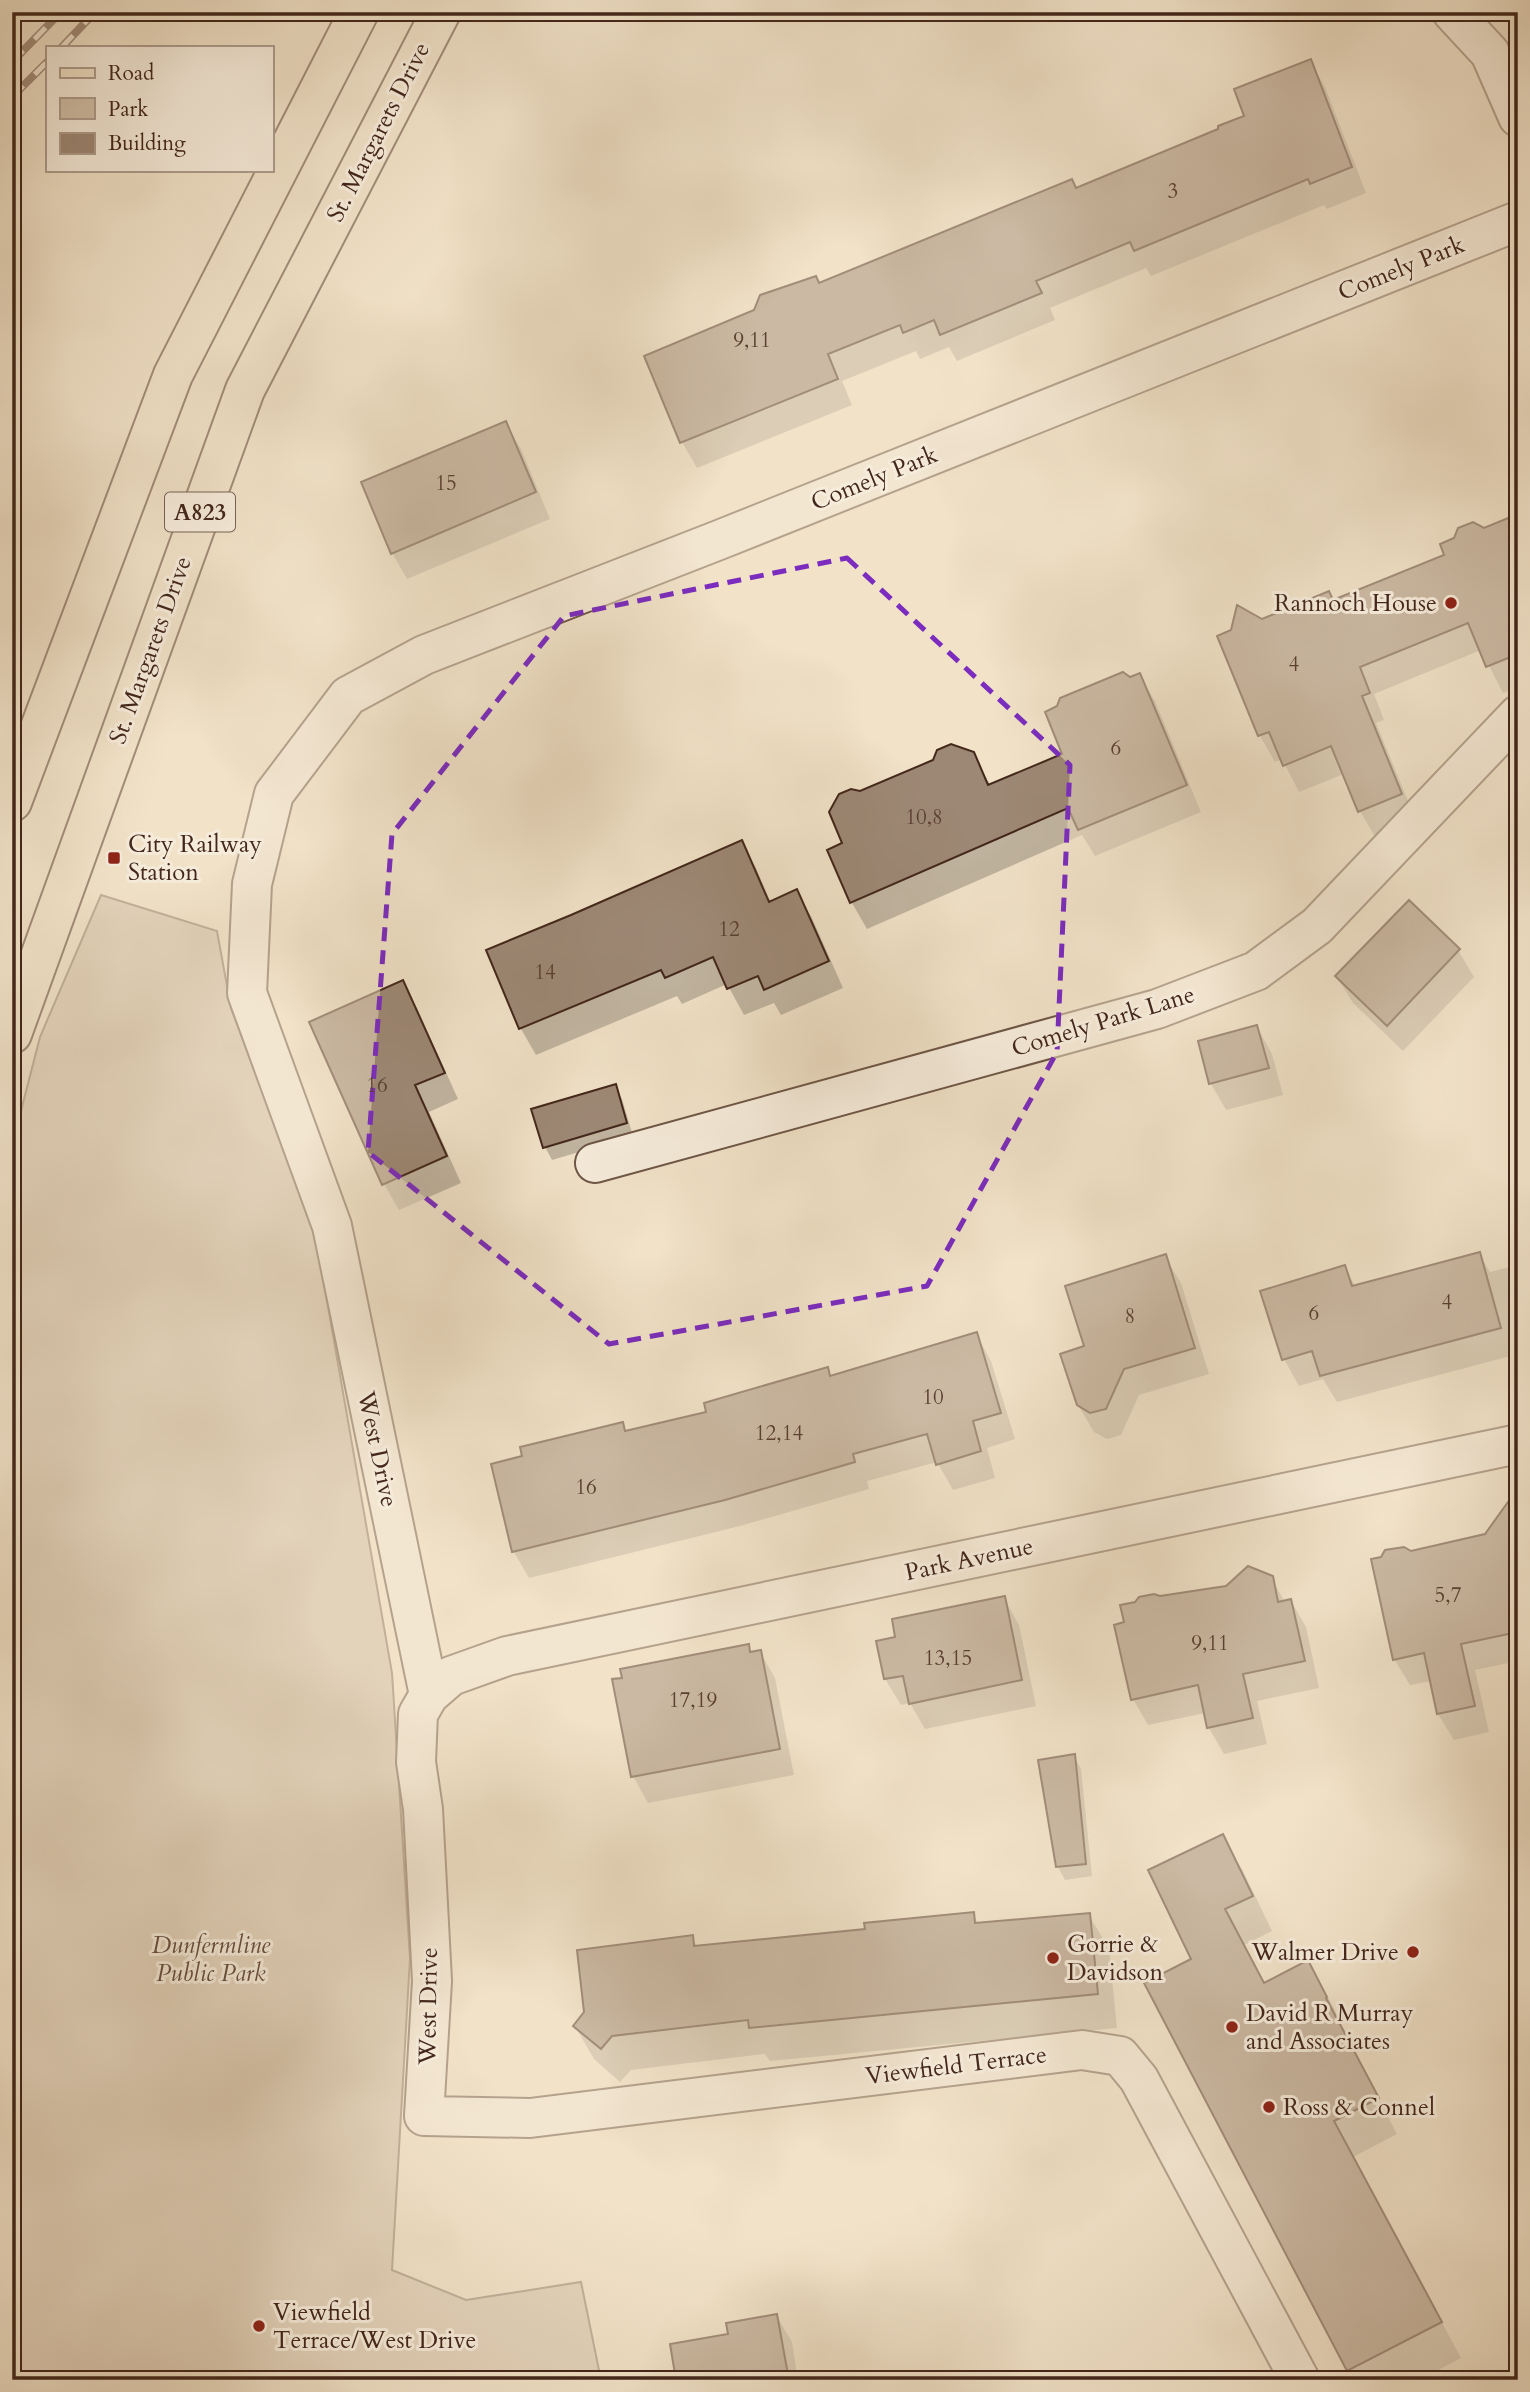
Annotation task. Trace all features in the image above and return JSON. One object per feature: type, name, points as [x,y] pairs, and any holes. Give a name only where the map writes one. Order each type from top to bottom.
[{"type":"main road","name":"A823","points":[[12,802],[173,375],[359,12]]},
{"type":"main road","name":"St. Margarets Drive","points":[[12,1034],[245,390],[441,12]]},
{"type":"street","points":[[1452,12],[1490,53],[1518,117]]},
{"type":"street","name":"Comely Park","points":[[274,794],[348,696],[424,655],[1518,221]]},
{"type":"street","name":"Comely Park Lane","points":[[595,1163],[1157,1009],[1256,971],[1317,926],[1518,715]]},
{"type":"street","name":"West Drive","points":[[274,794],[252,884],[247,993],[332,1226],[429,1695],[418,1714],[416,1762],[423,1809],[432,1981],[424,2116]]},
{"type":"street","name":"Park Avenue","points":[[429,1695],[452,1676],[507,1656],[1518,1444]]},
{"type":"street","name":"Viewfield Terrace","points":[[424,2116],[530,2118],[1082,2050],[1120,2056],[1139,2079],[1300,2380]]},
{"type":"highlighted area","points":[[847,558],[1070,765],[1057,1052],[927,1286],[609,1344],[368,1152],[392,834],[564,616]]},
{"type":"green space","name":"Dunfermline Public Park","points":[[101,895],[217,931],[231,1008],[315,1232],[392,1673],[410,1958],[392,2270],[466,2300],[581,2282],[601,2380],[12,2380],[12,1146],[40,1037]]},
{"type":"building","points":[[1311,59],[1352,167],[1310,184],[1308,179],[1134,251],[1130,242],[1036,281],[1042,293],[940,335],[934,320],[903,333],[900,325],[828,354],[838,379],[680,443],[644,356],[754,310],[760,295],[816,276],[819,283],[1072,179],[1076,188],[1218,129],[1218,126],[1244,116],[1234,89]]},
{"type":"building","points":[[506,421],[536,492],[391,554],[361,482]]},
{"type":"building","points":[[1518,514],[1518,654],[1486,667],[1468,623],[1360,667],[1370,693],[1362,696],[1402,794],[1358,812],[1331,746],[1283,766],[1269,732],[1258,736],[1217,636],[1231,630],[1237,605],[1262,619],[1329,591],[1333,600],[1444,555],[1440,544],[1454,538],[1458,528],[1473,522],[1484,528]]},
{"type":"building","points":[[1123,672],[1130,677],[1140,673],[1187,785],[1078,830],[1068,808],[850,903],[827,850],[842,843],[829,812],[839,794],[851,789],[860,791],[933,760],[937,750],[951,744],[974,752],[988,785],[1062,754],[1045,712],[1057,706],[1060,698]]},
{"type":"building","points":[[742,840],[769,902],[797,889],[829,961],[764,990],[758,976],[727,989],[713,957],[665,978],[661,970],[519,1029],[486,950]]},
{"type":"building","points":[[1409,900],[1460,949],[1387,1026],[1335,976]]},
{"type":"building","points":[[403,980],[445,1073],[415,1085],[447,1156],[382,1185],[309,1022]]},
{"type":"building","points":[[1257,1025],[1269,1068],[1209,1084],[1198,1041]]},
{"type":"building","points":[[616,1084],[627,1123],[543,1148],[531,1109]]},
{"type":"building","points":[[1480,1252],[1501,1328],[1320,1376],[1312,1351],[1282,1360],[1260,1291],[1345,1265],[1352,1286]]},
{"type":"building","points":[[1166,1254],[1195,1348],[1124,1369],[1106,1409],[1090,1413],[1077,1405],[1060,1354],[1084,1346],[1065,1286]]},
{"type":"building","points":[[977,1332],[1001,1413],[973,1421],[981,1451],[936,1465],[927,1434],[853,1454],[855,1462],[725,1500],[512,1552],[491,1464],[522,1456],[520,1447],[623,1422],[625,1431],[706,1412],[704,1403],[828,1367],[830,1376]]},
{"type":"building","points":[[1518,1488],[1518,1632],[1461,1644],[1475,1706],[1437,1714],[1424,1653],[1393,1660],[1371,1559],[1381,1557],[1385,1550],[1404,1547],[1411,1551],[1485,1534]]},
{"type":"building","points":[[1248,1566],[1273,1576],[1278,1602],[1291,1599],[1305,1661],[1243,1674],[1253,1718],[1207,1728],[1198,1685],[1131,1700],[1114,1625],[1124,1622],[1120,1605],[1154,1594],[1160,1596],[1226,1586]]},
{"type":"building","points":[[1005,1596],[1022,1680],[909,1704],[903,1676],[884,1679],[876,1641],[895,1637],[892,1619]]},
{"type":"building","points":[[749,1644],[750,1652],[761,1650],[780,1749],[631,1777],[612,1679],[622,1678],[620,1669]]},
{"type":"building","points":[[1075,1754],[1086,1864],[1056,1867],[1038,1760]]},
{"type":"building","points":[[1223,1834],[1253,1896],[1225,1909],[1264,1983],[1308,1960],[1379,2098],[1334,2121],[1442,2322],[1347,2371],[1144,1983],[1191,1959],[1148,1870]]},
{"type":"building","points":[[974,1912],[975,1923],[1090,1913],[1098,1994],[749,2028],[748,2020],[612,2036],[601,2049],[573,2026],[584,2012],[577,1950],[693,1935],[694,1946],[865,1929],[864,1923]]},
{"type":"building","points":[[777,2314],[789,2380],[676,2380],[670,2344],[728,2334],[726,2323]]},
{"type":"railway","points":[[12,62],[61,12]]},
{"type":"railway","points":[[63,46],[95,12]]},
{"type":"railway","points":[[12,97],[46,63]]},
{"type":"place","name":"Rannoch House","points":[[1451,603]]},
{"type":"place","name":"City Railway Station","points":[[114,858]]},
{"type":"place","name":"Walmer Drive","points":[[1413,1952]]},
{"type":"place","name":"Gorrie & Davidson","points":[[1053,1958]]},
{"type":"place","name":"David R Murray and Associates","points":[[1232,2027]]},
{"type":"place","name":"Ross & Connel","points":[[1269,2107]]},
{"type":"place","name":"Viewfield Terrace/West Drive","points":[[259,2326]]}]
